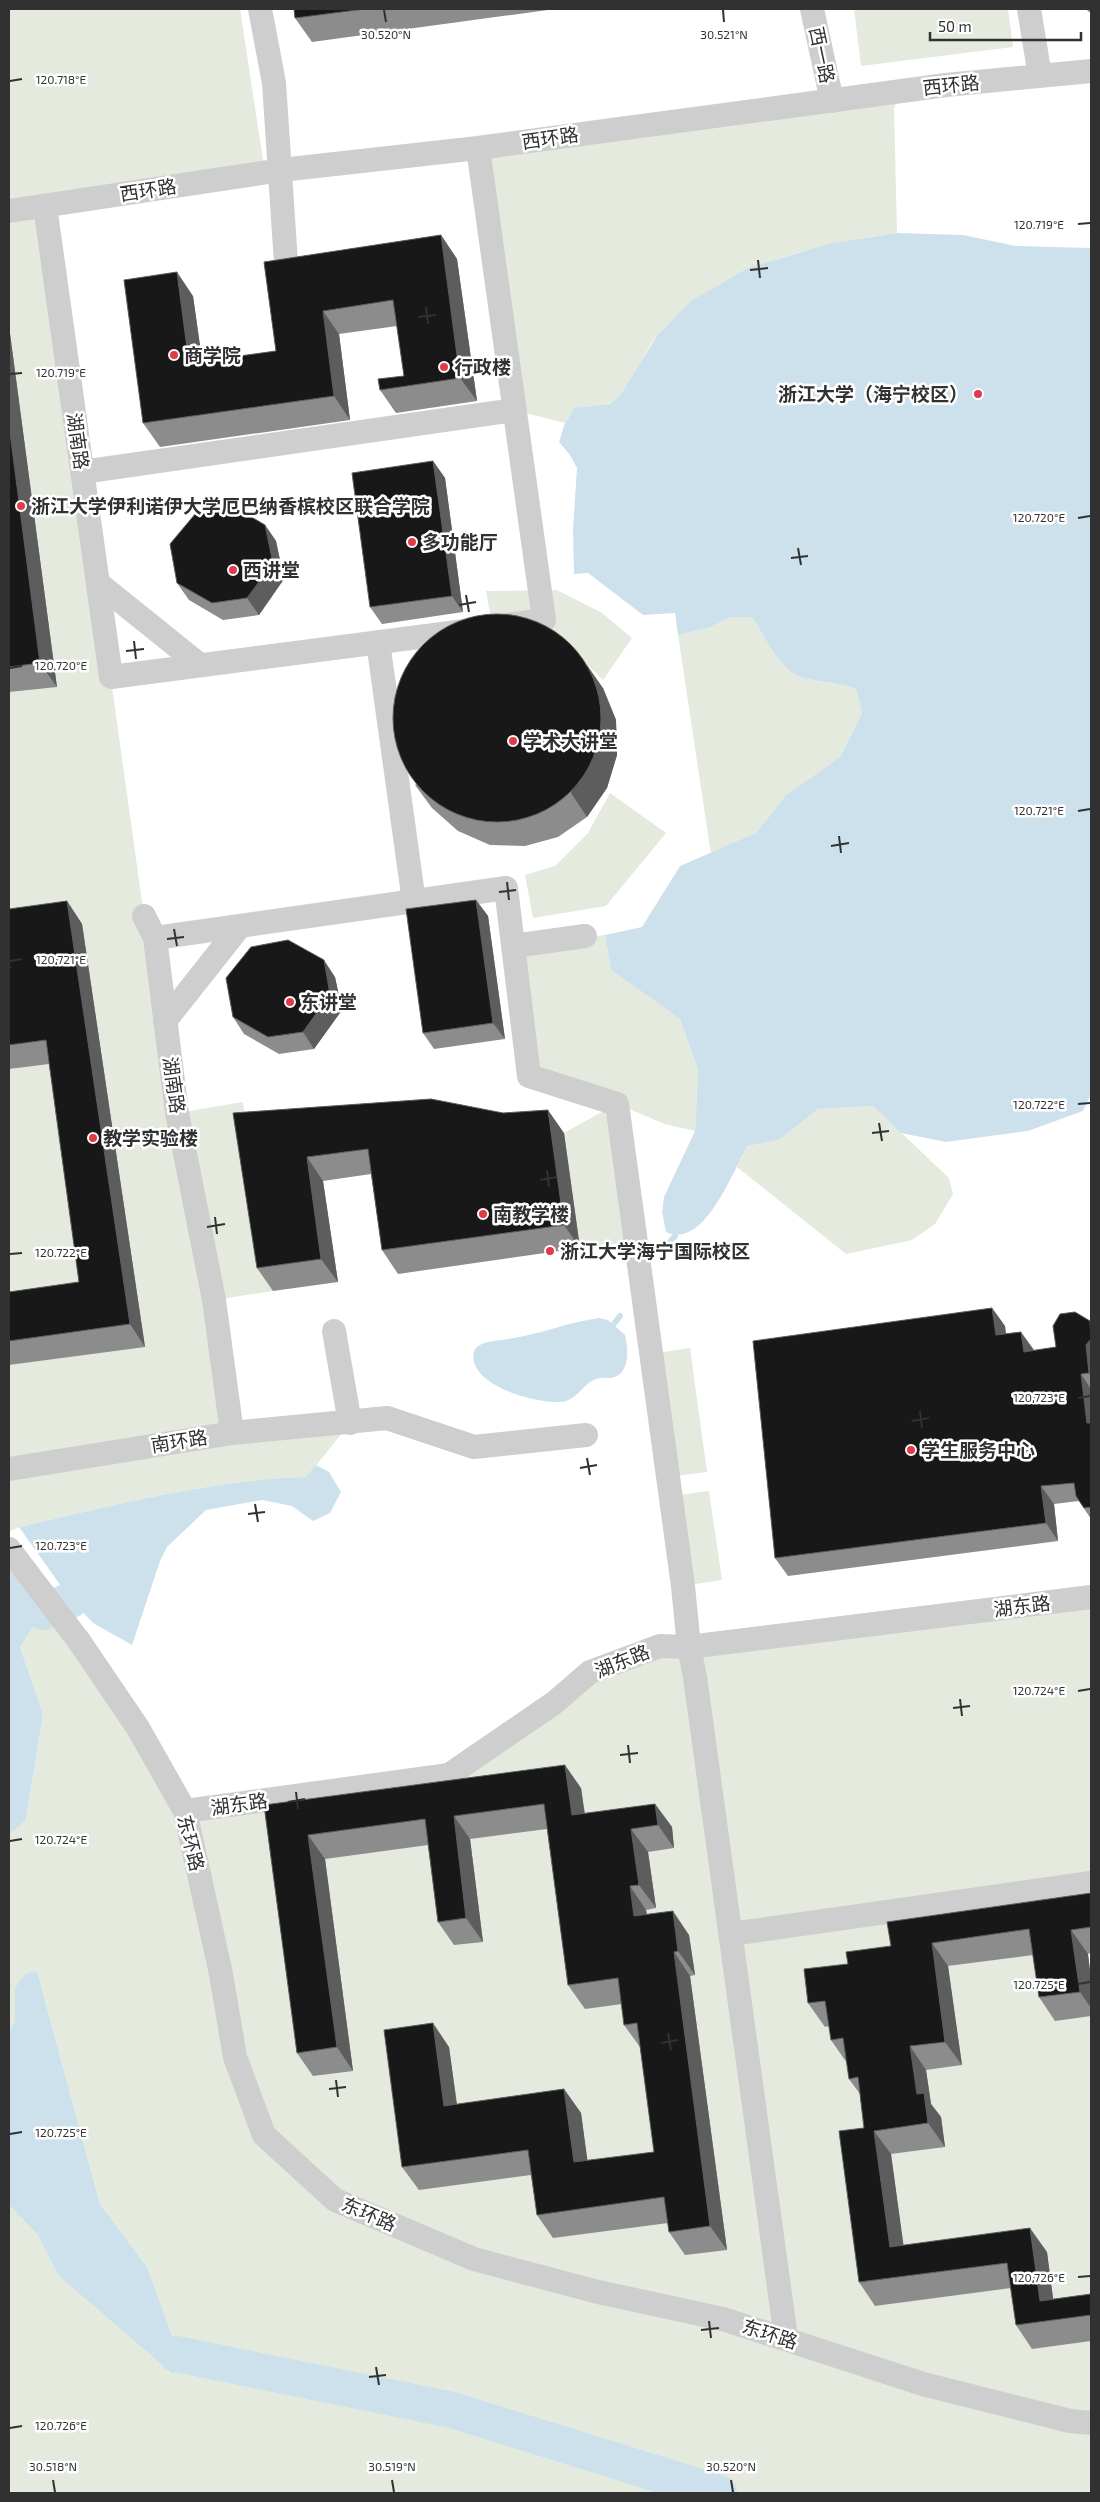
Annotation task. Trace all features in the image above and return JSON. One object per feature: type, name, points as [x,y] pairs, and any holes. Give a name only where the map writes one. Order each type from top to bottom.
[{"type":"street","points":[[260,9],[274,83],[286,264]]},
{"type":"street","name":"西一路","points":[[812,9],[832,101]]},
{"type":"street","points":[[1029,9],[1040,76]]},
{"type":"street","name":"西环路","points":[[9,211],[281,170],[478,148],[946,85],[1091,71]]},
{"type":"street","points":[[98,584],[200,665],[544,620],[478,148]]},
{"type":"street","name":"湖南路","points":[[44,206],[111,677],[200,665]]},
{"type":"street","points":[[82,472],[514,410]]},
{"type":"street","points":[[378,642],[414,902]]},
{"type":"street","points":[[155,938],[506,888],[529,1076],[617,1104],[683,1586],[688,1647],[695,1676],[786,2338]]},
{"type":"street","name":"湖南路","points":[[144,916],[155,938],[177,1113],[214,1300],[232,1432]]},
{"type":"street","points":[[165,1021],[240,926]]},
{"type":"street","points":[[513,946],[585,936]]},
{"type":"street","points":[[334,1331],[350,1423]]},
{"type":"street","name":"南环路","points":[[9,1470],[232,1432],[350,1423],[387,1418],[474,1447],[586,1435]]},
{"type":"street","name":"东环路","points":[[9,1549],[79,1641],[138,1728],[185,1811],[221,1974],[235,2058],[264,2135],[335,2200],[474,2259],[598,2292],[723,2319],[922,2384],[1070,2420],[1091,2423]]},
{"type":"street","name":"湖东路","points":[[185,1811],[449,1774],[554,1703],[590,1672],[660,1646],[688,1647],[1091,1597]]},
{"type":"street","points":[[731,1934],[1091,1883]]},
{"type":"shaded area","points":[[9,9],[240,9],[265,173],[9,209]]},
{"type":"shaded area","points":[[854,9],[1008,9],[1013,47],[861,66]]},
{"type":"shaded area","points":[[900,91],[894,109],[897,233],[800,252],[740,274],[712,289],[685,309],[660,332],[649,347],[631,382],[619,397],[612,402],[582,407],[570,415],[565,423],[514,410],[478,148]]},
{"type":"shaded area","points":[[45,206],[144,916],[177,1113],[243,1102],[273,1291],[214,1300],[232,1432],[350,1423],[307,1477],[270,1479],[198,1488],[90,1510],[19,1527],[9,1532],[9,1365],[145,1346],[9,933],[9,691],[57,684],[9,326],[9,211]]},
{"type":"shaded area","points":[[557,590],[602,613],[632,638],[603,680],[575,653],[494,636],[486,591]]},
{"type":"shaded area","points":[[732,617],[752,617],[776,657],[796,675],[856,689],[862,713],[840,757],[786,795],[756,833],[711,854],[678,635],[708,628]]},
{"type":"shaded area","points":[[610,793],[666,833],[606,906],[533,918],[525,875],[555,866],[588,833]]},
{"type":"shaded area","points":[[605,935],[611,970],[680,1019],[698,1070],[695,1131],[665,1124],[617,1104],[636,1241],[580,1248],[564,1133],[616,1104],[529,1076],[513,946]]},
{"type":"shaded area","points":[[62,1062],[94,1305],[9,1316],[9,1069]]},
{"type":"shaded area","points":[[873,1106],[949,1178],[953,1194],[935,1224],[912,1240],[846,1254],[737,1167],[748,1146],[779,1140],[818,1109]]},
{"type":"shaded area","points":[[690,1348],[707,1472],[668,1477],[651,1354]]},
{"type":"shaded area","points":[[709,1491],[722,1580],[683,1586],[671,1496]]},
{"type":"shaded area","points":[[1091,1597],[1091,1919],[904,1945],[842,2025],[929,2093],[926,2070],[962,2065],[948,1966],[1046,1953],[1091,2016],[1091,2320],[1057,2324],[1047,2252],[907,2270],[891,2154],[945,2147],[885,2125],[875,2306],[1024,2286],[1032,2349],[1091,2341],[1091,2493],[9,2493],[9,2205],[37,2234],[58,2275],[147,2267],[100,2204],[37,1971],[15,1988],[15,2021],[9,2032],[9,1835],[26,1820],[43,1716],[20,1647],[43,1612],[79,1641],[185,1811],[449,1775],[554,1703],[660,1646]]},
{"type":"water","points":[[897,233],[963,235],[1016,246],[1091,248],[1091,1094],[1083,1111],[1028,1131],[946,1142],[901,1133],[873,1106],[818,1109],[779,1140],[748,1146],[716,1205],[693,1230],[680,1234],[666,1232],[662,1212],[664,1197],[695,1131],[698,1070],[680,1019],[611,970],[605,935],[642,927],[680,866],[756,833],[786,795],[840,757],[862,713],[856,689],[801,677],[782,664],[752,617],[732,617],[708,628],[678,635],[675,613],[643,615],[588,573],[574,574],[573,529],[577,468],[570,455],[559,442],[565,423],[574,408],[609,404],[620,396],[658,334],[691,301],[748,268],[828,244]]},
{"type":"water","points":[[599,1318],[608,1320],[625,1335],[627,1360],[625,1366],[617,1376],[598,1378],[566,1401],[539,1400],[506,1390],[491,1382],[480,1373],[474,1362],[475,1349],[486,1342],[520,1337]]},
{"type":"water","points":[[316,1465],[329,1472],[341,1492],[330,1513],[313,1521],[292,1506],[262,1500],[206,1510],[167,1547],[160,1561],[132,1645],[93,1623],[71,1600],[19,1527],[126,1502],[198,1488],[270,1479],[306,1477]]},
{"type":"water","points":[[9,1566],[43,1612],[20,1647],[43,1715],[26,1820],[9,1835]]},
{"type":"water","points":[[37,1971],[100,2204],[147,2267],[174,2342],[176,2354],[173,2374],[58,2275],[37,2234],[9,2205],[9,2032],[15,2021],[15,1988],[26,1973]]},
{"type":"building","points":[[294,9],[365,9],[295,18]]},
{"type":"building","points":[[441,235],[460,378],[380,390],[378,379],[404,376],[393,300],[323,311],[334,396],[143,423],[124,280],[177,272],[189,363],[276,351],[264,262]]},
{"type":"building","points":[[9,425],[40,663],[9,667]]},
{"type":"building","name":"多功能厅","points":[[433,461],[452,596],[370,607],[352,473]]},
{"type":"building","name":"西讲堂","points":[[233,506],[265,525],[273,563],[247,598],[212,603],[177,583],[170,544],[196,513]]},
{"type":"building","name":"学术大讲堂","points":[[487,614],[507,614],[527,618],[546,626],[571,644],[589,669],[593,678],[601,708],[597,748],[593,758],[589,767],[571,792],[546,810],[527,818],[507,822],[487,822],[467,818],[448,810],[423,792],[405,767],[397,748],[393,728],[393,708],[397,688],[405,669],[423,644],[448,626],[467,618]]},
{"type":"building","points":[[476,900],[493,1023],[423,1033],[406,909]]},
{"type":"building","name":"教学实验楼","points":[[67,901],[130,1324],[9,1341],[9,1292],[79,1282],[46,1040],[9,1045],[9,909]]},
{"type":"building","name":"东讲堂","points":[[288,940],[324,960],[330,994],[303,1032],[268,1037],[233,1017],[226,978],[251,947]]},
{"type":"building","name":"南教学楼","points":[[431,1099],[503,1113],[548,1110],[564,1225],[382,1250],[368,1149],[307,1157],[321,1259],[257,1268],[233,1113]]},
{"type":"building","name":"学生服务中心","points":[[992,1308],[996,1335],[1021,1332],[1024,1352],[1056,1347],[1053,1326],[1060,1314],[1075,1312],[1090,1321],[1091,1339],[1086,1345],[1089,1373],[1081,1374],[1087,1423],[1091,1423],[1091,1507],[1084,1508],[1076,1496],[1074,1483],[1041,1486],[1046,1523],[775,1558],[753,1341]]},
{"type":"building","points":[[565,1765],[572,1815],[655,1804],[658,1825],[631,1829],[639,1885],[630,1886],[634,1916],[673,1911],[678,1951],[674,1952],[710,2226],[669,2232],[664,2197],[537,2215],[528,2150],[402,2167],[384,2030],[433,2023],[444,2106],[564,2089],[574,2162],[654,2152],[637,2023],[624,2025],[618,1978],[568,1985],[544,1804],[454,1816],[466,1918],[438,1922],[425,1819],[308,1835],[337,2047],[297,2053],[264,1805]]},
{"type":"building","points":[[1091,1893],[1091,1927],[1071,1930],[1080,1992],[1039,1997],[1029,1929],[932,1943],[945,2042],[910,2046],[917,2094],[924,2093],[928,2123],[874,2131],[890,2247],[1030,2228],[1040,2301],[1091,2294],[1091,2315],[1016,2325],[1007,2263],[859,2282],[839,2131],[864,2128],[858,2077],[849,2079],[843,2038],[831,2040],[825,2001],[808,2003],[804,1969],[848,1964],[846,1952],[891,1946],[887,1922]]},
{"type":"waterway","points":[[666,1247],[675,1236]]},
{"type":"waterway","points":[[613,1325],[620,1316]]},
{"type":"waterway","points":[[43,1612],[71,1600]]},
{"type":"waterway","points":[[176,2354],[452,2410],[719,2493]]},
{"type":"place","name":"商学院","points":[[174,355]]},
{"type":"place","name":"行政楼","points":[[444,367]]},
{"type":"place","name":"浙江大学（海宁校区）","points":[[978,394]]},
{"type":"place","name":"浙江大学伊利诺伊大学厄巴纳香槟校区联合学院","points":[[21,506]]},
{"type":"place","name":"多功能厅","points":[[412,542]]},
{"type":"place","name":"西讲堂","points":[[233,570]]},
{"type":"place","name":"学术大讲堂","points":[[513,741]]},
{"type":"place","name":"东讲堂","points":[[290,1002]]},
{"type":"place","name":"教学实验楼","points":[[93,1138]]},
{"type":"place","name":"南教学楼","points":[[483,1214]]},
{"type":"place","name":"浙江大学海宁国际校区","points":[[550,1251]]},
{"type":"place","name":"学生服务中心","points":[[911,1450]]}]
